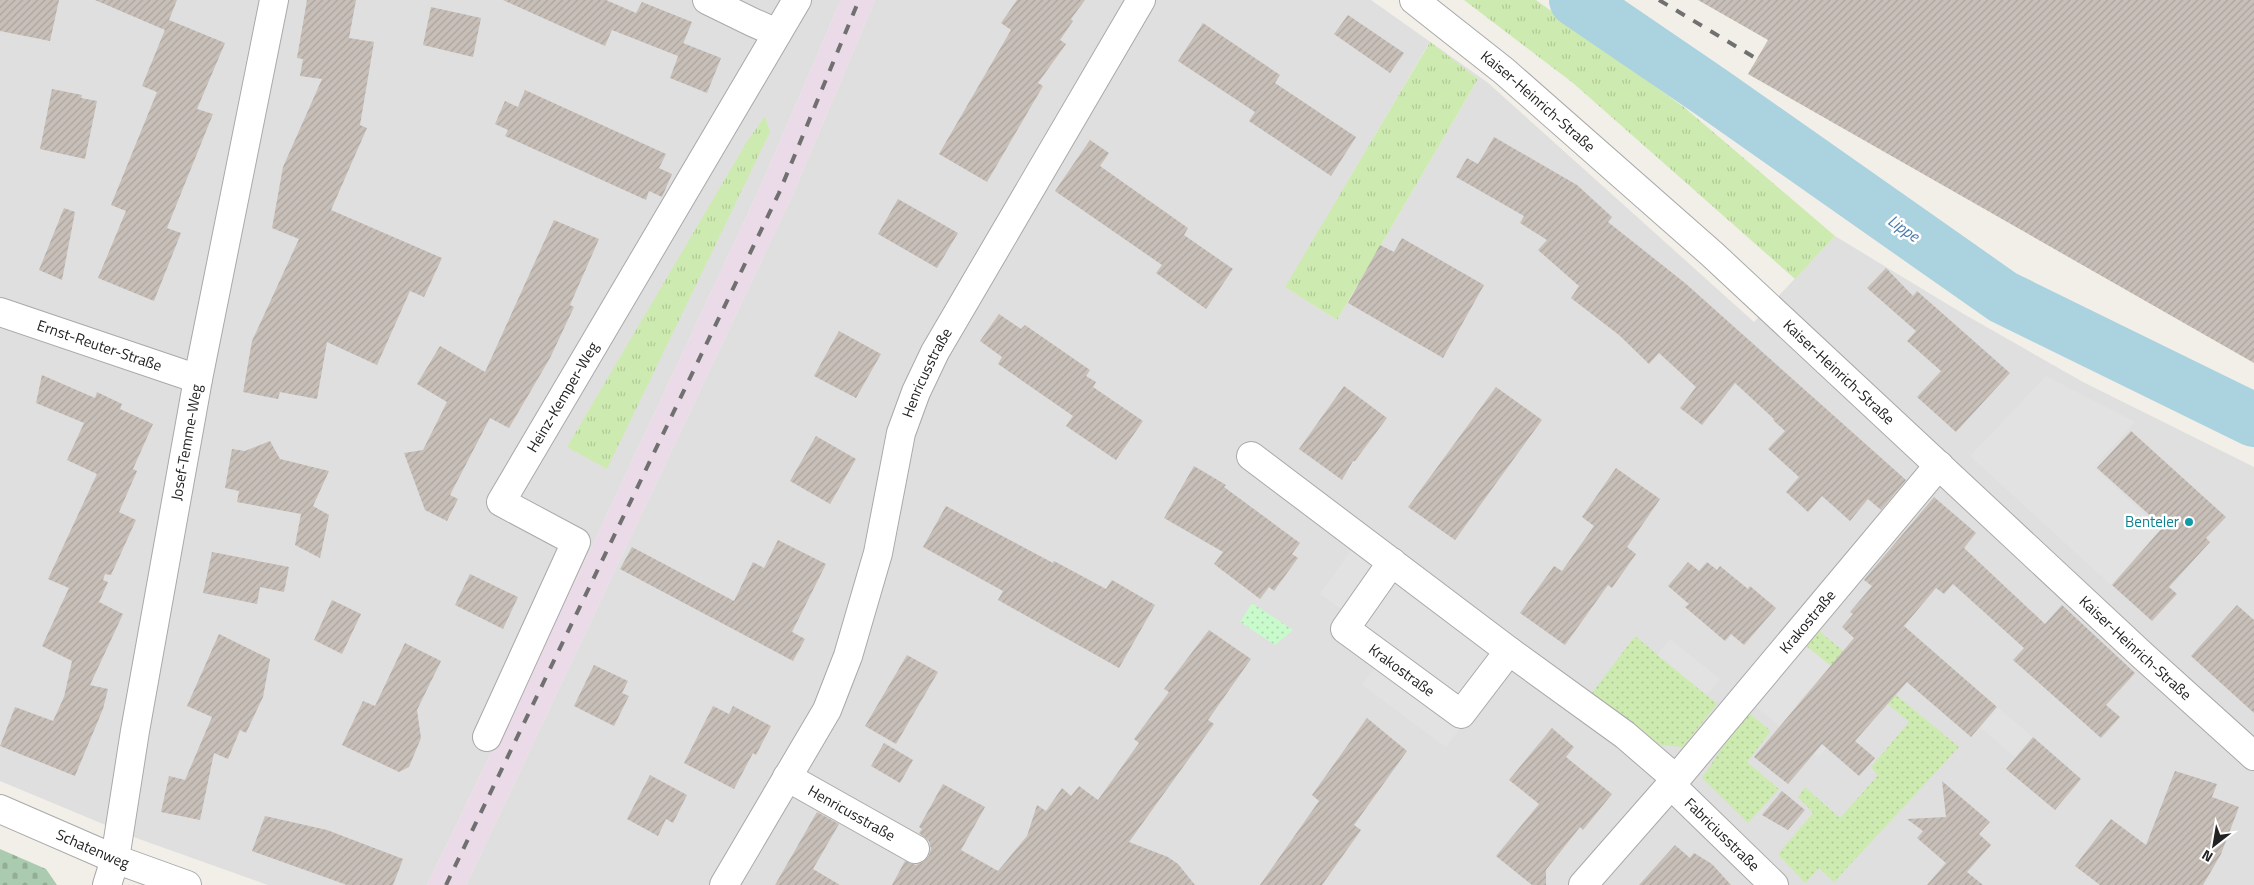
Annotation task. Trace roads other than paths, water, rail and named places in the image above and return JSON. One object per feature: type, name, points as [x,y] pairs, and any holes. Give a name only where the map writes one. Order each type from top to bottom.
[{"type":"street","name":"Josef-Temme-Weg","points":[[107,885],[115,859],[198,379],[274,0]]},
{"type":"street","points":[[707,0],[777,32]]},
{"type":"street","name":"Heinz-Kemper-Weg","points":[[487,737],[576,542],[501,502],[797,0]]},
{"type":"street","name":"Henricusstraße","points":[[724,885],[827,710],[848,656],[878,553],[901,433],[935,352],[1142,0]]},
{"type":"street","name":"Kaiser-Heinrich-Straße","points":[[1414,0],[1504,71],[1712,254],[2149,662],[2254,756]]},
{"type":"street","name":"Ernst-Reuter-Straße","points":[[0,312],[198,379]]},
{"type":"street","points":[[1251,456],[1509,651],[1625,735],[1673,782]]},
{"type":"street","name":"Krakostraße","points":[[1583,885],[1673,782],[1939,465]]},
{"type":"street","name":"Krakostraße","points":[[1392,562],[1345,629],[1461,714],[1509,651]]},
{"type":"street","name":"Henricusstraße","points":[[787,777],[914,850]]},
{"type":"street","name":"Fabriciusstraße","points":[[1673,782],[1774,885]]},
{"type":"street","name":"Schatenweg","points":[[0,809],[115,859],[187,885]]},
{"type":"waterway","name":"Lippe","points":[[1576,0],[1711,92],[2003,297],[2254,420]]},
{"type":"railway","points":[[446,885],[779,193],[859,0]]},
{"type":"railway","points":[[1659,0],[1757,59]]},
{"type":"place","name":"Benteler","points":[[2189,522]]}]
